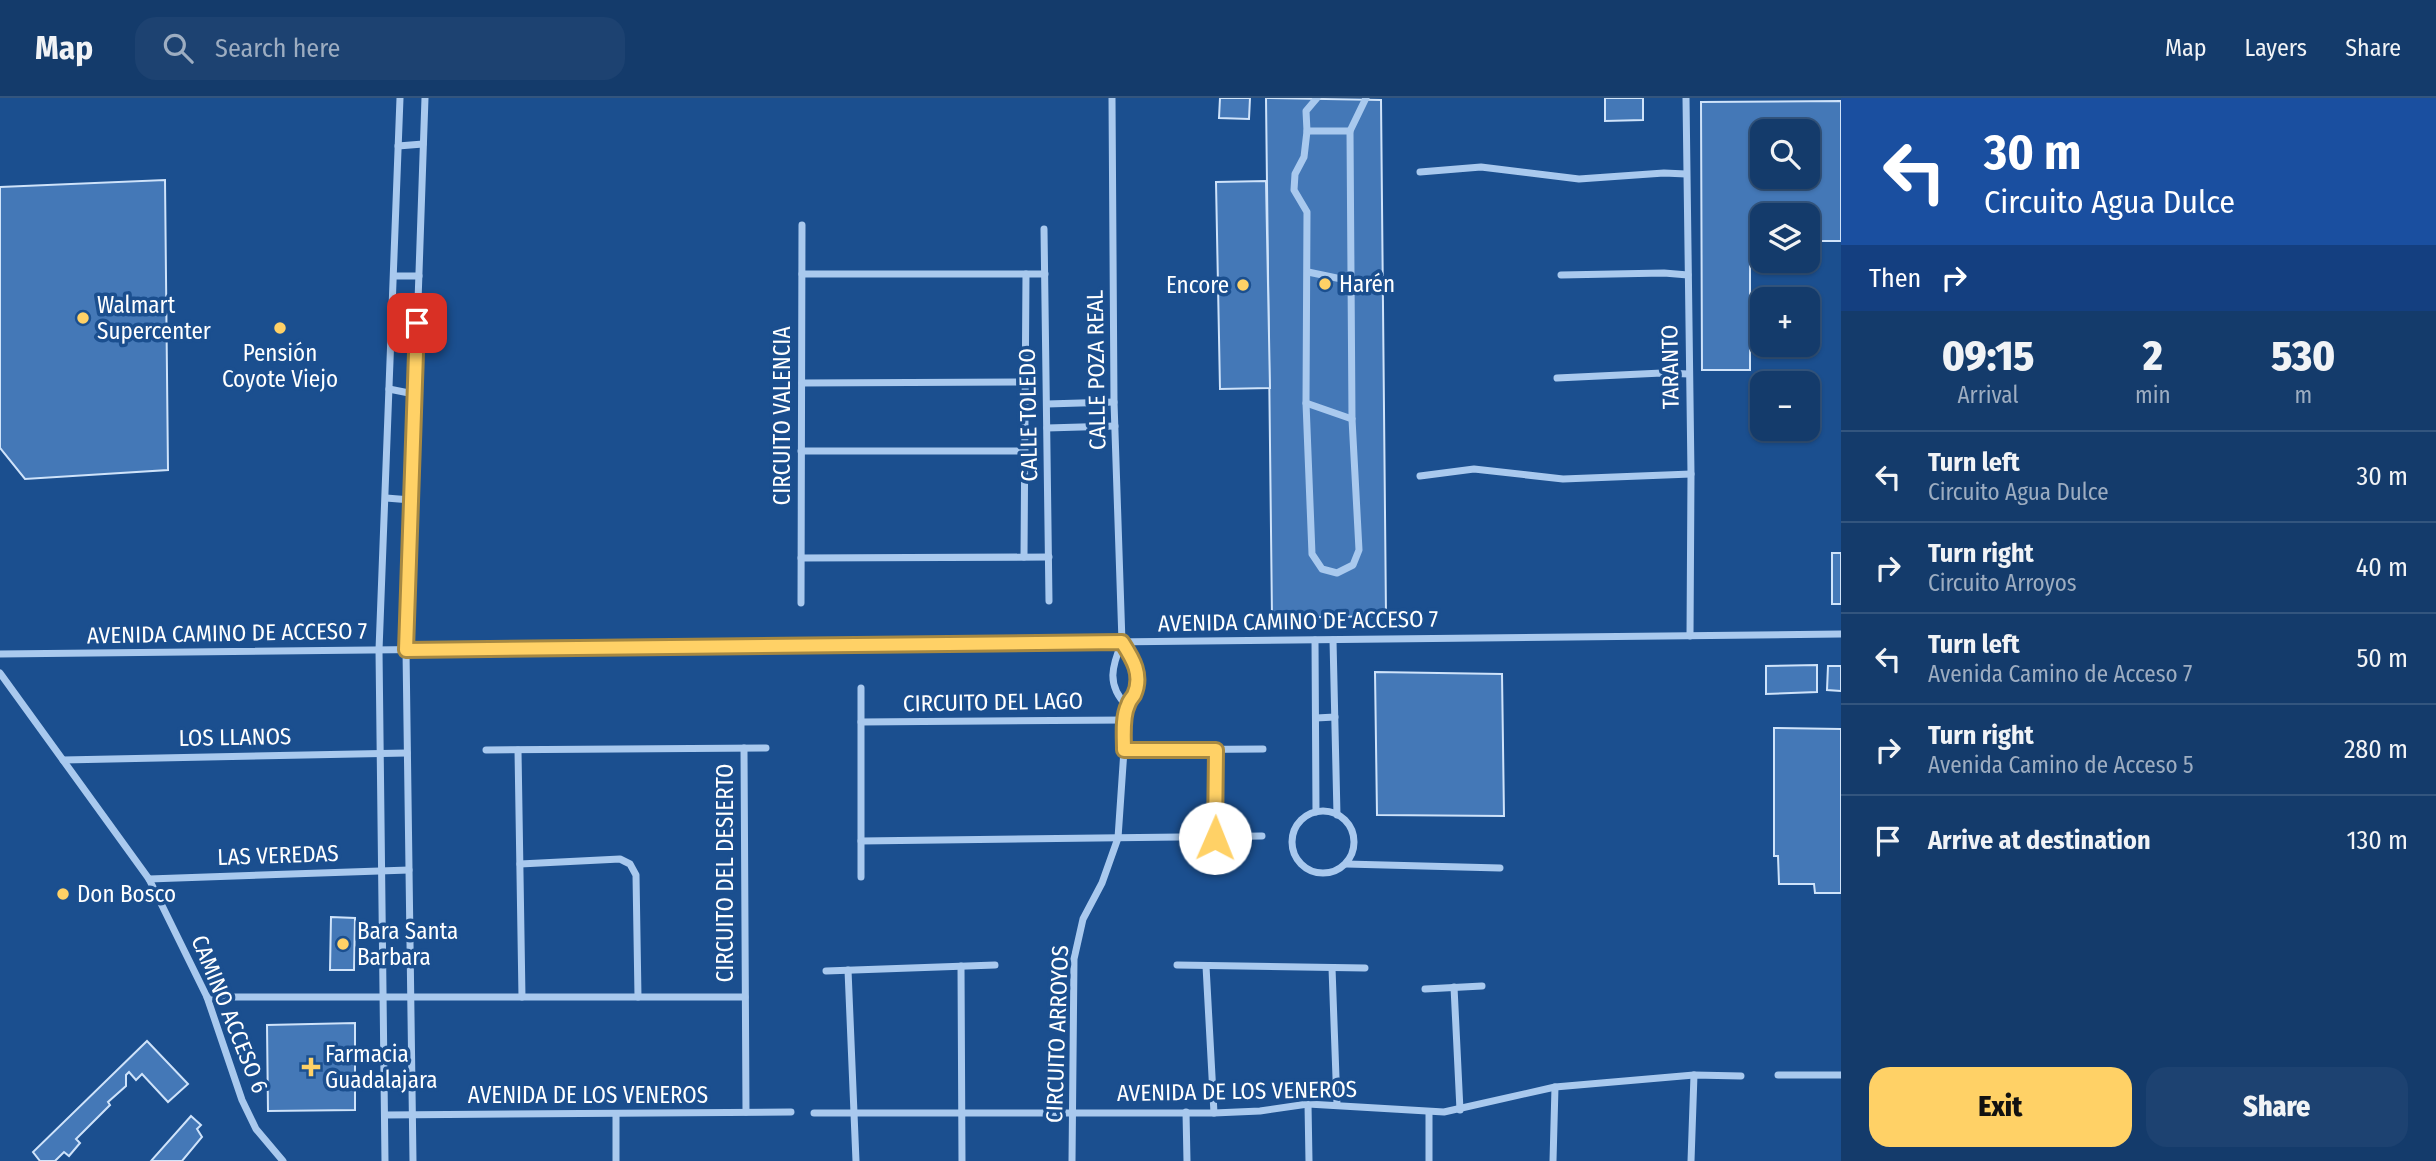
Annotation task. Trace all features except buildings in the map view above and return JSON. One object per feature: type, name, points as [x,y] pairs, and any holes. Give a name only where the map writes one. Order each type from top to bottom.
[{"type":"street","points":[[386,1161],[379,650],[400,98]]},
{"type":"street","points":[[413,1161],[406,650],[425,98]]},
{"type":"street","name":"CALLE POZA REAL","points":[[1112,98],[1114,402],[1122,642]]},
{"type":"street","points":[[1317,98],[1306,111],[1304,158],[1295,174],[1294,190],[1307,212],[1306,403],[1312,554],[1322,569],[1337,573],[1353,565],[1359,550],[1352,419],[1350,131],[1366,98]]},
{"type":"street","name":"TARANTO","points":[[1685,98],[1691,474],[1690,636]]},
{"type":"street","points":[[1307,131],[1350,131]]},
{"type":"street","points":[[398,146],[423,144]]},
{"type":"street","points":[[1420,173],[1481,167],[1579,179],[1686,174]]},
{"type":"street","name":"CIRCUITO VALENCIA","points":[[801,603],[802,225]]},
{"type":"street","name":"CALLE TOLEDO","points":[[1044,229],[1049,601]]},
{"type":"street","points":[[1308,272],[1351,281]]},
{"type":"street","points":[[802,274],[1045,274]]},
{"type":"street","name":"CALLE TOLEDO","points":[[1024,557],[1026,274]]},
{"type":"street","points":[[1561,275],[1688,275]]},
{"type":"street","points":[[394,276],[419,276]]},
{"type":"street","points":[[1557,378],[1689,374]]},
{"type":"street","points":[[802,383],[1025,383]]},
{"type":"street","points":[[389,389],[414,394]]},
{"type":"street","points":[[1047,404],[1114,402]]},
{"type":"street","points":[[1306,403],[1352,419]]},
{"type":"street","points":[[1047,428],[1115,426]]},
{"type":"street","points":[[801,451],[1025,451]]},
{"type":"street","points":[[1420,476],[1474,469],[1563,479],[1691,474]]},
{"type":"street","points":[[386,498],[411,500]]},
{"type":"street","points":[[801,558],[1049,557]]},
{"type":"street","name":"AVENIDA CAMINO DE ACCESO 7","points":[[0,654],[1841,634]]},
{"type":"street","points":[[1315,640],[1316,812]]},
{"type":"street","points":[[1333,640],[1337,815]]},
{"type":"street","points":[[1122,642],[1111,673],[1115,691],[1127,706]]},
{"type":"street","name":"CIRCUITO ARROYOS","points":[[1072,1161],[1074,958],[1083,919],[1102,883],[1118,838],[1127,706],[1137,685],[1138,673],[1134,661],[1122,642]]},
{"type":"street","name":"CAMINO ACCESO 6","points":[[0,673],[149,879],[207,997],[242,1100],[256,1129],[283,1161]]},
{"type":"street","points":[[861,688],[861,877]]},
{"type":"street","points":[[1315,718],[1335,717]]},
{"type":"street","name":"CIRCUITO DEL LAGO","points":[[861,722],[1126,720]]},
{"type":"street","name":"CIRCUITO DEL DESIERTO","points":[[744,748],[746,1112]]},
{"type":"street","name":"CIRCUITO DEL DESIERTO","points":[[486,750],[766,748]]},
{"type":"street","points":[[1124,750],[1263,749]]},
{"type":"street","points":[[518,750],[522,997]]},
{"type":"street","points":[[1215,838],[1216,750]]},
{"type":"street","name":"LOS LLANOS","points":[[63,760],[407,753]]},
{"type":"street","points":[[1346,864],[1354,847],[1354,837],[1345,820],[1337,815],[1316,812],[1299,823],[1292,843],[1294,853],[1299,862],[1317,873],[1327,873],[1346,864],[1500,868]]},
{"type":"street","points":[[861,841],[1262,836]]},
{"type":"street","points":[[520,864],[620,859],[630,864],[636,875],[638,997]]},
{"type":"street","name":"LAS VEREDAS","points":[[149,879],[409,870]]},
{"type":"street","points":[[826,971],[995,965]]},
{"type":"street","points":[[1177,965],[1365,968]]},
{"type":"street","points":[[961,966],[961,1161]]},
{"type":"street","points":[[1206,966],[1214,1113]]},
{"type":"street","points":[[1332,968],[1337,1105]]},
{"type":"street","points":[[848,970],[856,1161]]},
{"type":"street","points":[[1425,989],[1482,986]]},
{"type":"street","points":[[1454,987],[1460,1110]]},
{"type":"street","name":"CIRCUITO DEL DESIERTO","points":[[207,997],[745,997]]},
{"type":"street","points":[[1690,1161],[1695,1075]]},
{"type":"street","name":"AVENIDA DE LOS VENEROS","points":[[814,1113],[1214,1113],[1260,1111],[1308,1104],[1429,1113],[1460,1110],[1555,1087],[1695,1075],[1741,1076]]},
{"type":"street","points":[[1778,1075],[1841,1076]]},
{"type":"street","points":[[1553,1161],[1555,1087]]},
{"type":"street","points":[[1308,1104],[1308,1161]]},
{"type":"street","name":"AVENIDA DE LOS VENEROS","points":[[385,1115],[791,1112]]},
{"type":"street","points":[[1186,1112],[1186,1161]]},
{"type":"street","points":[[1429,1113],[1429,1161]]},
{"type":"street","points":[[616,1114],[616,1161]]},
{"type":"place","name":"Harén","points":[[1325,284]]},
{"type":"place","name":"Encore","points":[[1243,285]]},
{"type":"place","name":"Walmart Supercenter","points":[[83,318]]},
{"type":"place","name":"Pensión Coyote Viejo","points":[[280,328]]},
{"type":"place","name":"Don Bosco","points":[[63,894]]},
{"type":"place","name":"Bara Santa Barbara","points":[[343,944]]},
{"type":"place","name":"Farmacia Guadalajara","points":[[311,1067]]},
{"type":"route","points":[[417,323],[406,650],[1122,642],[1138,673],[1134,696],[1127,706],[1124,750],[1216,750],[1215,838]]}]
